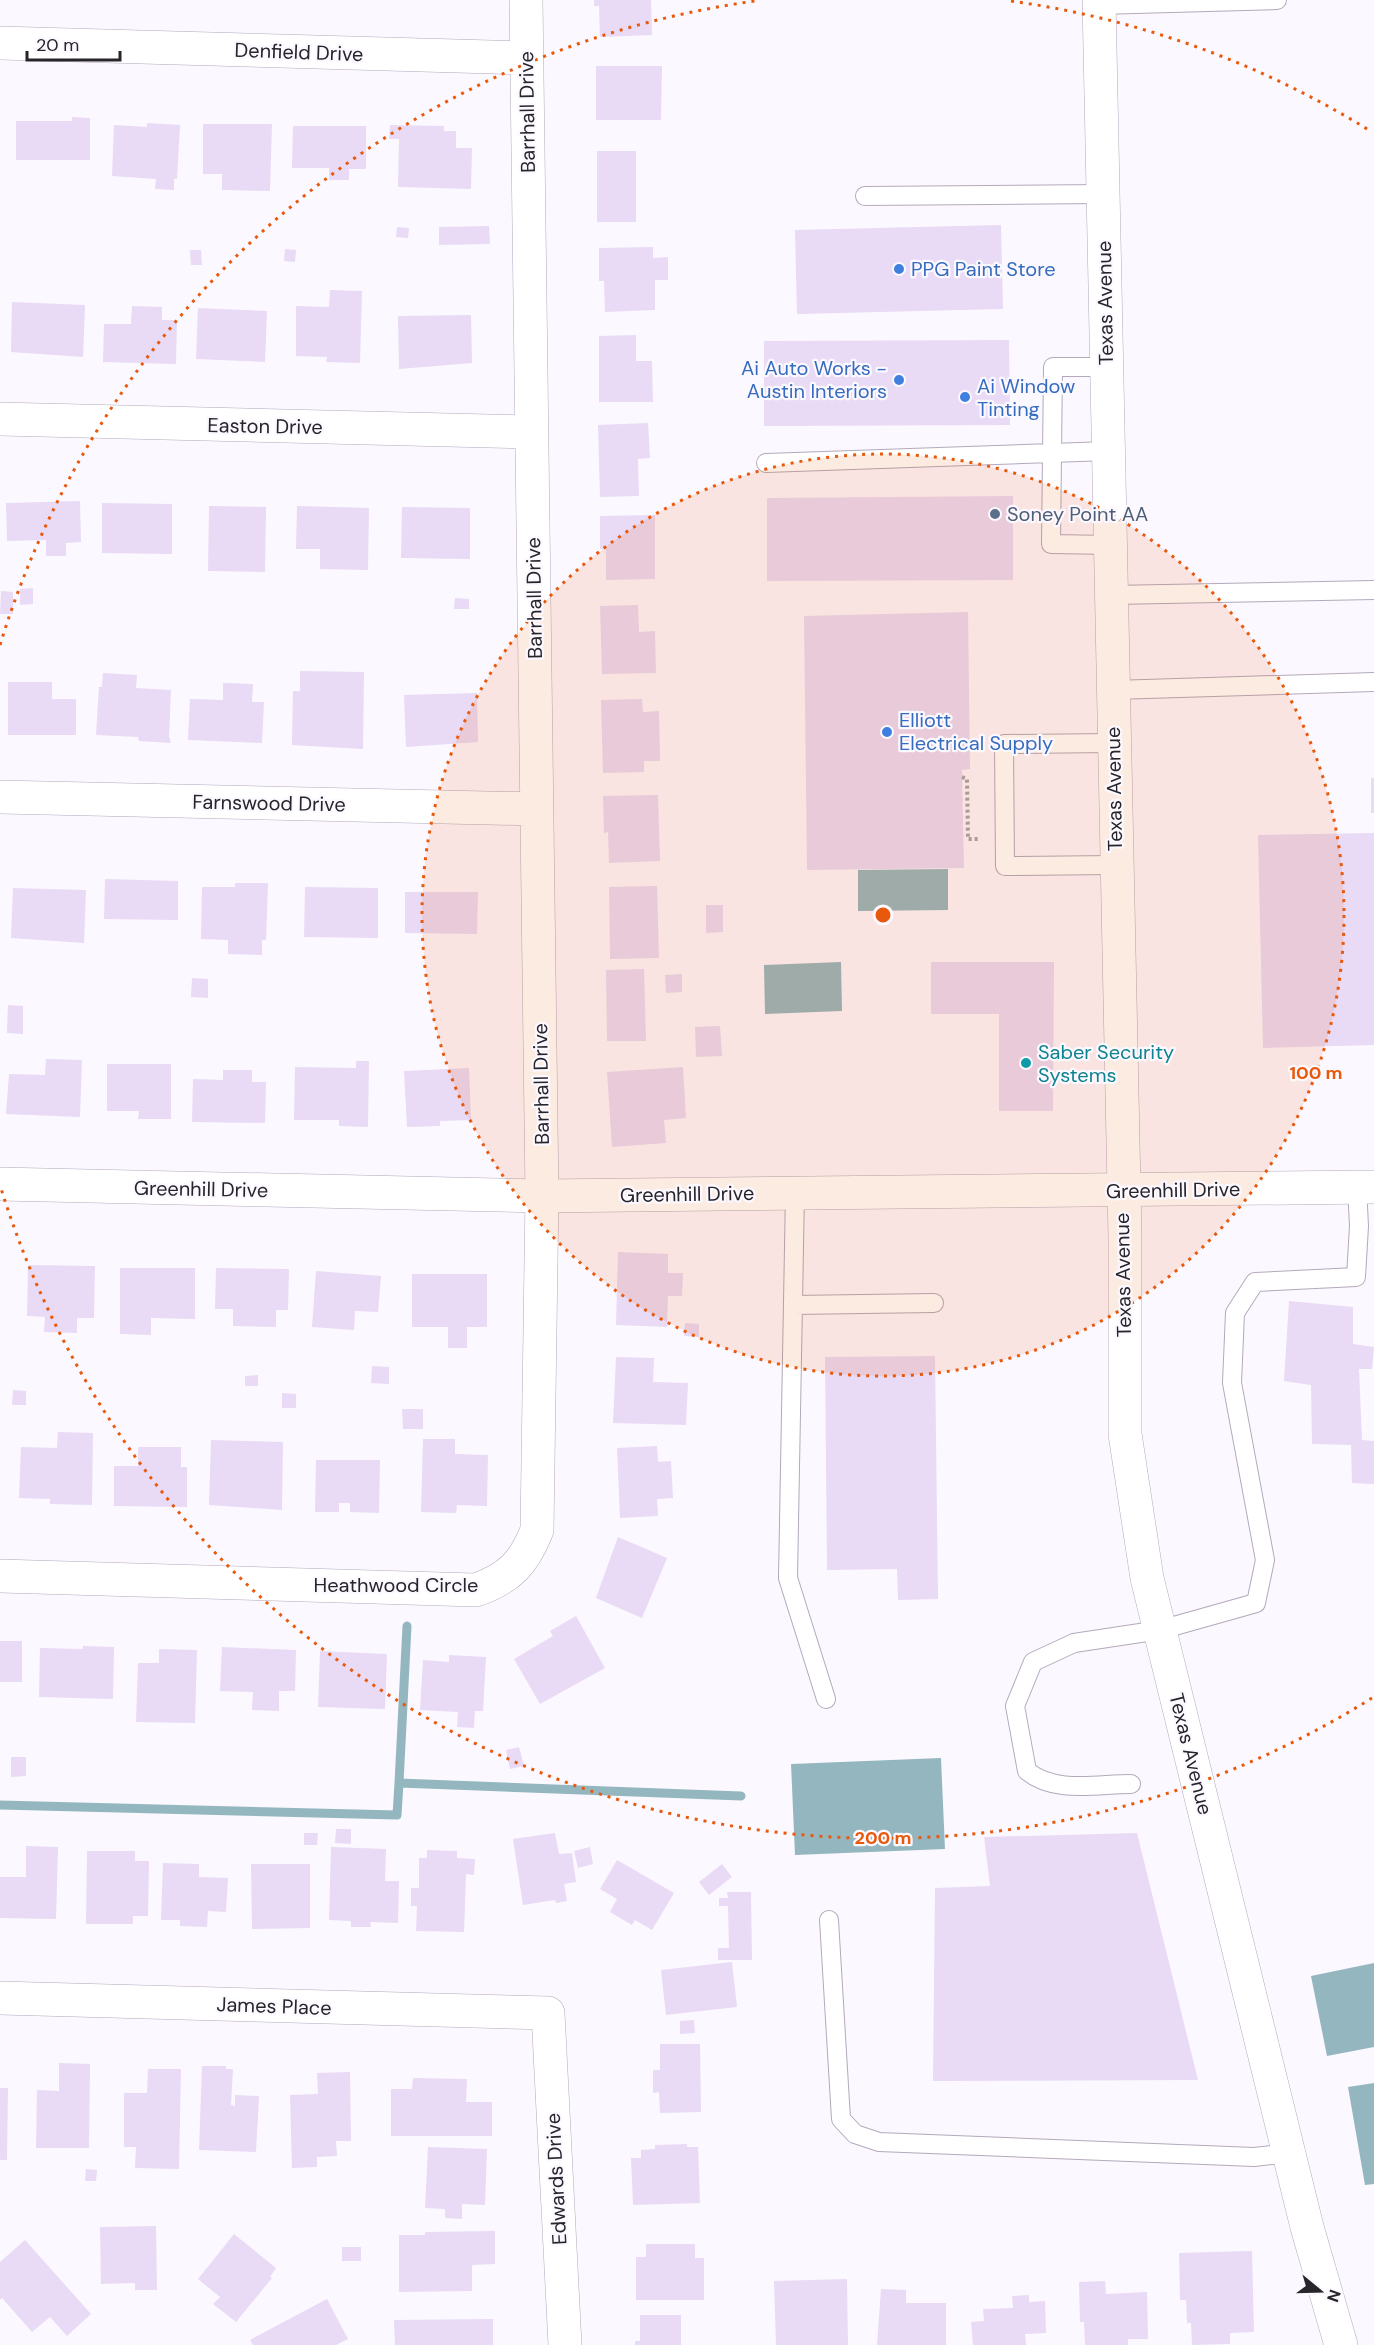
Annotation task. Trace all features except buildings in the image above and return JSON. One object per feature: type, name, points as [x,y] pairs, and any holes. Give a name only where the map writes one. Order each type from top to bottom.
[{"type":"street","name":"Barrhall Drive","points":[[526,0],[542,1196]]},
{"type":"street","name":"Texas Avenue","points":[[1099,2],[1115,865],[1125,1236],[1125,1434],[1148,1578],[1160,1630],[1289,2153],[1341,2345]]},
{"type":"street","name":"Denfield Drive","points":[[0,43],[527,58]]},
{"type":"street","name":"Easton Drive","points":[[0,419],[531,432]]},
{"type":"street","name":"Farnswood Drive","points":[[0,797],[537,808]]},
{"type":"street","name":"Greenhill Drive","points":[[0,1184],[542,1196],[1366,1187]]},
{"type":"street","name":"Heathwood Circle","points":[[0,1576],[476,1590],[493,1584],[513,1571],[528,1553],[537,1530],[542,1196]]},
{"type":"street","name":"James Place","points":[[0,1998],[548,2013]]},
{"type":"street","name":"Edwards Drive","points":[[548,2013],[565,2345]]},
{"type":"lane","points":[[1099,2],[1277,0]]},
{"type":"lane","points":[[865,196],[977,193],[1103,194]]},
{"type":"lane","points":[[1106,367],[1053,367],[1051,544],[1110,545]]},
{"type":"lane","points":[[766,463],[1108,451]]},
{"type":"lane","points":[[1111,595],[1374,590]]},
{"type":"lane","points":[[1113,690],[1374,682]]},
{"type":"lane","points":[[1113,743],[1004,744],[1005,867],[1115,865]]},
{"type":"lane","points":[[1131,1784],[1052,1785],[1037,1779],[1027,1771],[1015,1706],[1033,1662],[1074,1643],[1160,1630],[1256,1603],[1265,1560],[1232,1383],[1235,1313],[1255,1282],[1356,1277],[1359,1226],[1366,1187]]},
{"type":"lane","points":[[795,1192],[788,1578],[826,1699]]},
{"type":"lane","points":[[793,1305],[934,1303]]},
{"type":"lane","points":[[830,1920],[841,2119],[855,2134],[879,2142],[914,2144],[1254,2157],[1289,2153]]},
{"type":"path","points":[[962,777],[967,778],[968,839],[1005,840]]},
{"type":"water","points":[[948,869],[948,910],[858,911],[858,870]]},
{"type":"water","points":[[841,962],[842,1011],[765,1014],[764,965]]},
{"type":"water","points":[[941,1758],[945,1849],[795,1855],[791,1764]]},
{"type":"water","points":[[1374,1963],[1374,2047],[1327,2056],[1311,1976]]},
{"type":"water","points":[[1374,2083],[1374,2184],[1365,2185],[1348,2087]]},
{"type":"waterway","points":[[399,1783],[407,1626]]},
{"type":"waterway","points":[[0,1805],[397,1815],[399,1783],[741,1796]]},
{"type":"place","name":"PPG Paint Store","points":[[899,269]]},
{"type":"place","name":"Ai Auto Works - Austin Interiors","points":[[899,380]]},
{"type":"place","name":"Ai Window Tinting","points":[[965,397]]},
{"type":"place","name":"Soney Point AA","points":[[995,514]]},
{"type":"place","name":"Elliott Electrical Supply","points":[[887,732]]},
{"type":"place","name":"Saber Security Systems","points":[[1026,1063]]}]
